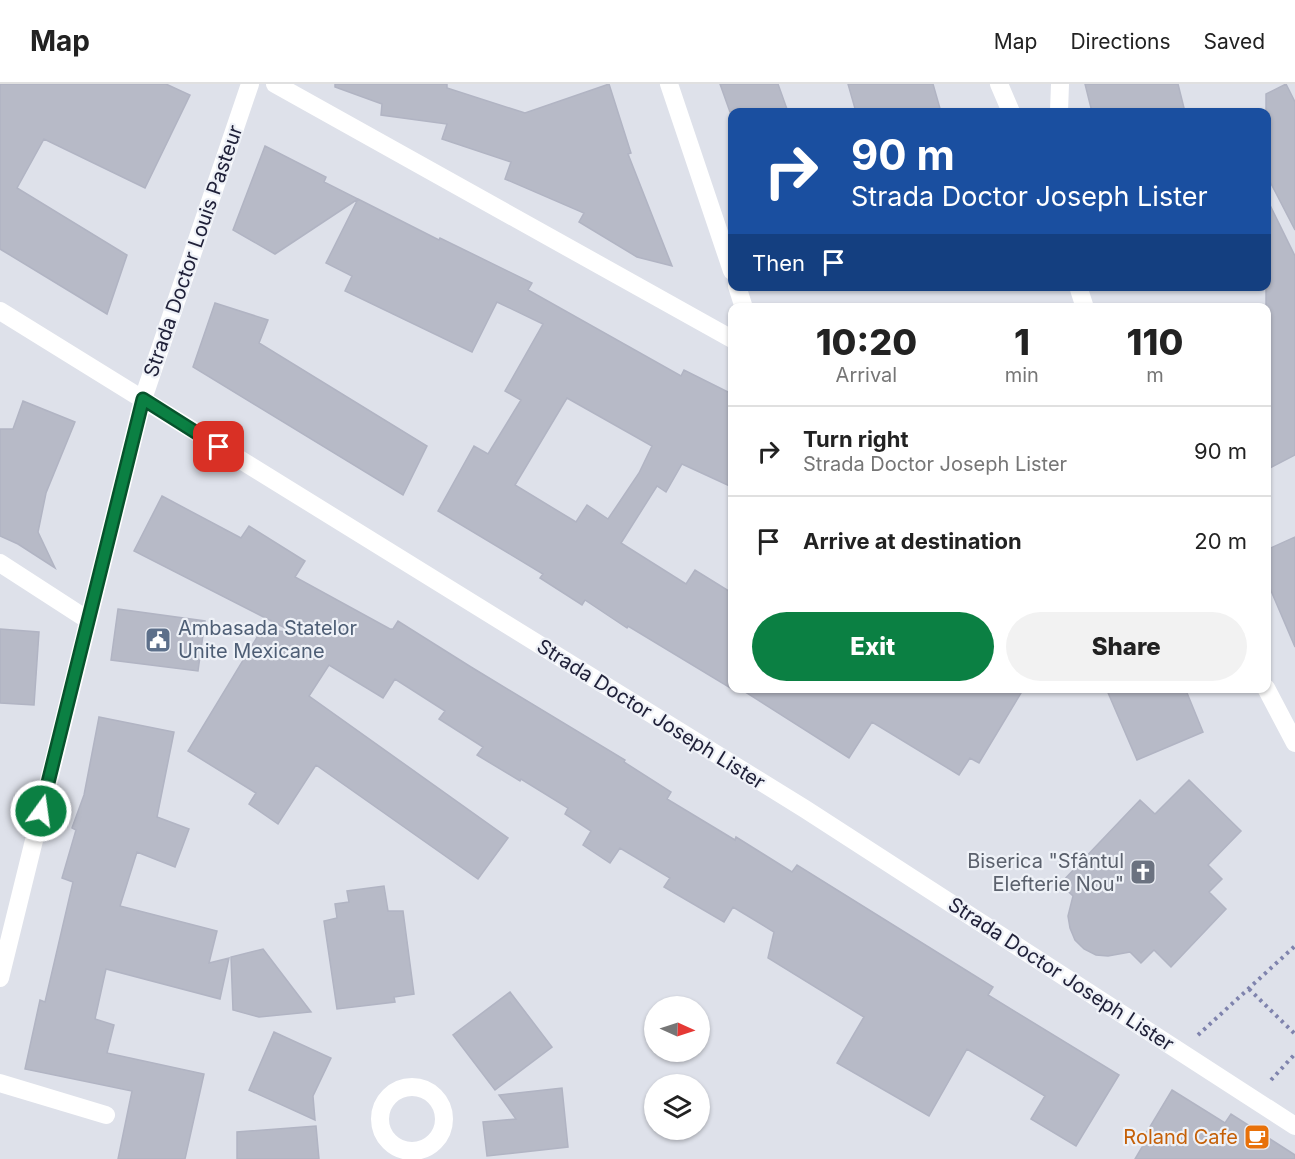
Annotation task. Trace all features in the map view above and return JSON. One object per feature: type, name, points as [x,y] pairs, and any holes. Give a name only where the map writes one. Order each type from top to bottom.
[{"type":"street","name":"Strada Doctor Louis Pasteur","points":[[0,978],[143,399],[250,84]]},
{"type":"street","points":[[275,84],[728,337]]},
{"type":"street","points":[[669,84],[728,259]]},
{"type":"street","points":[[999,84],[1009,108]]},
{"type":"street","points":[[1059,108],[1060,84]]},
{"type":"street","name":"Strada Doctor Joseph Lister","points":[[0,311],[805,809],[1295,1126]]},
{"type":"street","points":[[0,563],[88,620]]},
{"type":"street","points":[[1269,693],[1295,743]]},
{"type":"street","points":[[0,1083],[106,1115]]},
{"type":"path","points":[[1180,1051],[1295,947]]},
{"type":"path","points":[[1249,989],[1295,1034]]},
{"type":"path","points":[[1253,1100],[1295,1054]]},
{"type":"building","points":[[0,84],[166,84],[190,95],[145,188],[44,139],[17,188],[127,255],[107,314],[0,249]]},
{"type":"building","points":[[335,84],[447,84],[447,88],[525,113],[609,84],[631,153],[628,154],[672,266],[637,257],[579,222],[584,213],[505,179],[511,162],[442,139],[447,124],[381,115],[382,104],[335,87]]},
{"type":"building","points":[[720,84],[778,84],[787,108],[729,108]]},
{"type":"building","points":[[848,84],[933,84],[940,108],[855,108]]},
{"type":"building","points":[[1085,84],[1178,84],[1184,108],[1091,108]]},
{"type":"building","points":[[1286,84],[1295,102],[1295,230],[1271,184],[1271,108],[1266,108],[1266,94]]},
{"type":"building","points":[[265,146],[326,177],[324,182],[358,199],[275,254],[233,230]]},
{"type":"building","points":[[358,199],[532,283],[528,290],[681,376],[684,370],[728,392],[728,485],[682,464],[666,492],[657,486],[621,543],[686,584],[695,570],[728,591],[728,687],[628,626],[627,628],[585,600],[582,605],[540,578],[543,574],[438,511],[474,446],[488,454],[521,400],[505,391],[543,324],[497,302],[472,352],[345,291],[352,276],[326,263]],"holes":[[[567,398],[652,446],[639,473],[608,519],[587,505],[576,522],[515,485]]]},
{"type":"building","points":[[1271,207],[1295,256],[1295,455],[1271,467],[1271,303],[1266,303],[1266,291],[1271,291]]},
{"type":"building","points":[[215,303],[268,320],[259,343],[427,446],[403,495],[193,367]]},
{"type":"building","points":[[23,401],[75,422],[46,493],[38,532],[55,568],[18,544],[0,536],[0,429],[13,429]]},
{"type":"building","points":[[162,496],[241,538],[249,526],[305,561],[295,577],[390,629],[393,629],[398,621],[625,760],[624,762],[671,792],[667,799],[735,840],[736,837],[792,872],[797,865],[993,987],[988,995],[1119,1075],[1076,1146],[1031,1119],[1045,1096],[967,1049],[929,1116],[837,1063],[864,1017],[768,958],[774,932],[733,907],[724,922],[664,887],[670,878],[620,848],[610,863],[583,845],[591,831],[565,814],[568,808],[477,755],[483,747],[439,719],[445,711],[395,679],[383,698],[329,665],[309,696],[508,838],[478,879],[316,765],[278,824],[249,804],[256,793],[188,751],[262,629],[295,633],[134,551]]},
{"type":"building","points":[[1295,537],[1295,647],[1271,591],[1271,548]]},
{"type":"building","name":"Ambasada Statelor Unite Mexicane","points":[[118,609],[205,621],[198,671],[111,660]]},
{"type":"building","points":[[0,629],[39,632],[34,705],[0,703]]},
{"type":"building","points":[[747,693],[1021,693],[979,763],[970,758],[959,775],[872,722],[849,758]]},
{"type":"building","points":[[1108,693],[1187,693],[1203,732],[1137,760]]},
{"type":"building","points":[[99,717],[174,732],[157,817],[189,829],[175,867],[137,852],[120,906],[217,931],[209,963],[229,958],[220,999],[106,969],[95,1019],[114,1025],[107,1053],[204,1074],[185,1159],[118,1159],[132,1091],[25,1069],[40,1000],[45,1002],[73,882],[62,878],[76,830],[72,828],[84,795]]},
{"type":"building","name":"Biserica \"Sfântul Elefterie Nou\"","points":[[1189,780],[1241,831],[1208,865],[1222,879],[1209,892],[1226,909],[1171,967],[1154,950],[1141,963],[1130,952],[1108,956],[1096,955],[1084,949],[1075,940],[1070,928],[1068,916],[1073,896],[1060,884],[1140,800],[1155,814]]},
{"type":"building","points":[[384,886],[388,911],[403,911],[414,994],[394,997],[395,1002],[337,1009],[324,921],[337,918],[335,904],[349,902],[347,891]]},
{"type":"building","points":[[263,949],[311,1012],[259,1017],[233,1010],[231,957]]},
{"type":"building","points":[[510,992],[552,1047],[495,1090],[453,1035]]},
{"type":"building","points":[[274,1032],[331,1058],[313,1096],[315,1120],[249,1090]]},
{"type":"building","points":[[562,1088],[568,1147],[487,1156],[483,1122],[516,1119],[499,1095]]},
{"type":"building","points":[[1172,1090],[1225,1123],[1231,1114],[1295,1155],[1295,1159],[1135,1159],[1148,1137],[1145,1135]]},
{"type":"building","points":[[316,1126],[319,1159],[237,1159],[237,1132]]},
{"type":"place","name":"Ambasada Statelor Unite Mexicane","points":[[158,640]]},
{"type":"place","name":"Biserica \"Sfântul Elefterie Nou\"","points":[[1143,872]]},
{"type":"place","name":"Roland Cafe","points":[[1257,1137]]},
{"type":"route","points":[[41,811],[143,399],[219,447]]}]
